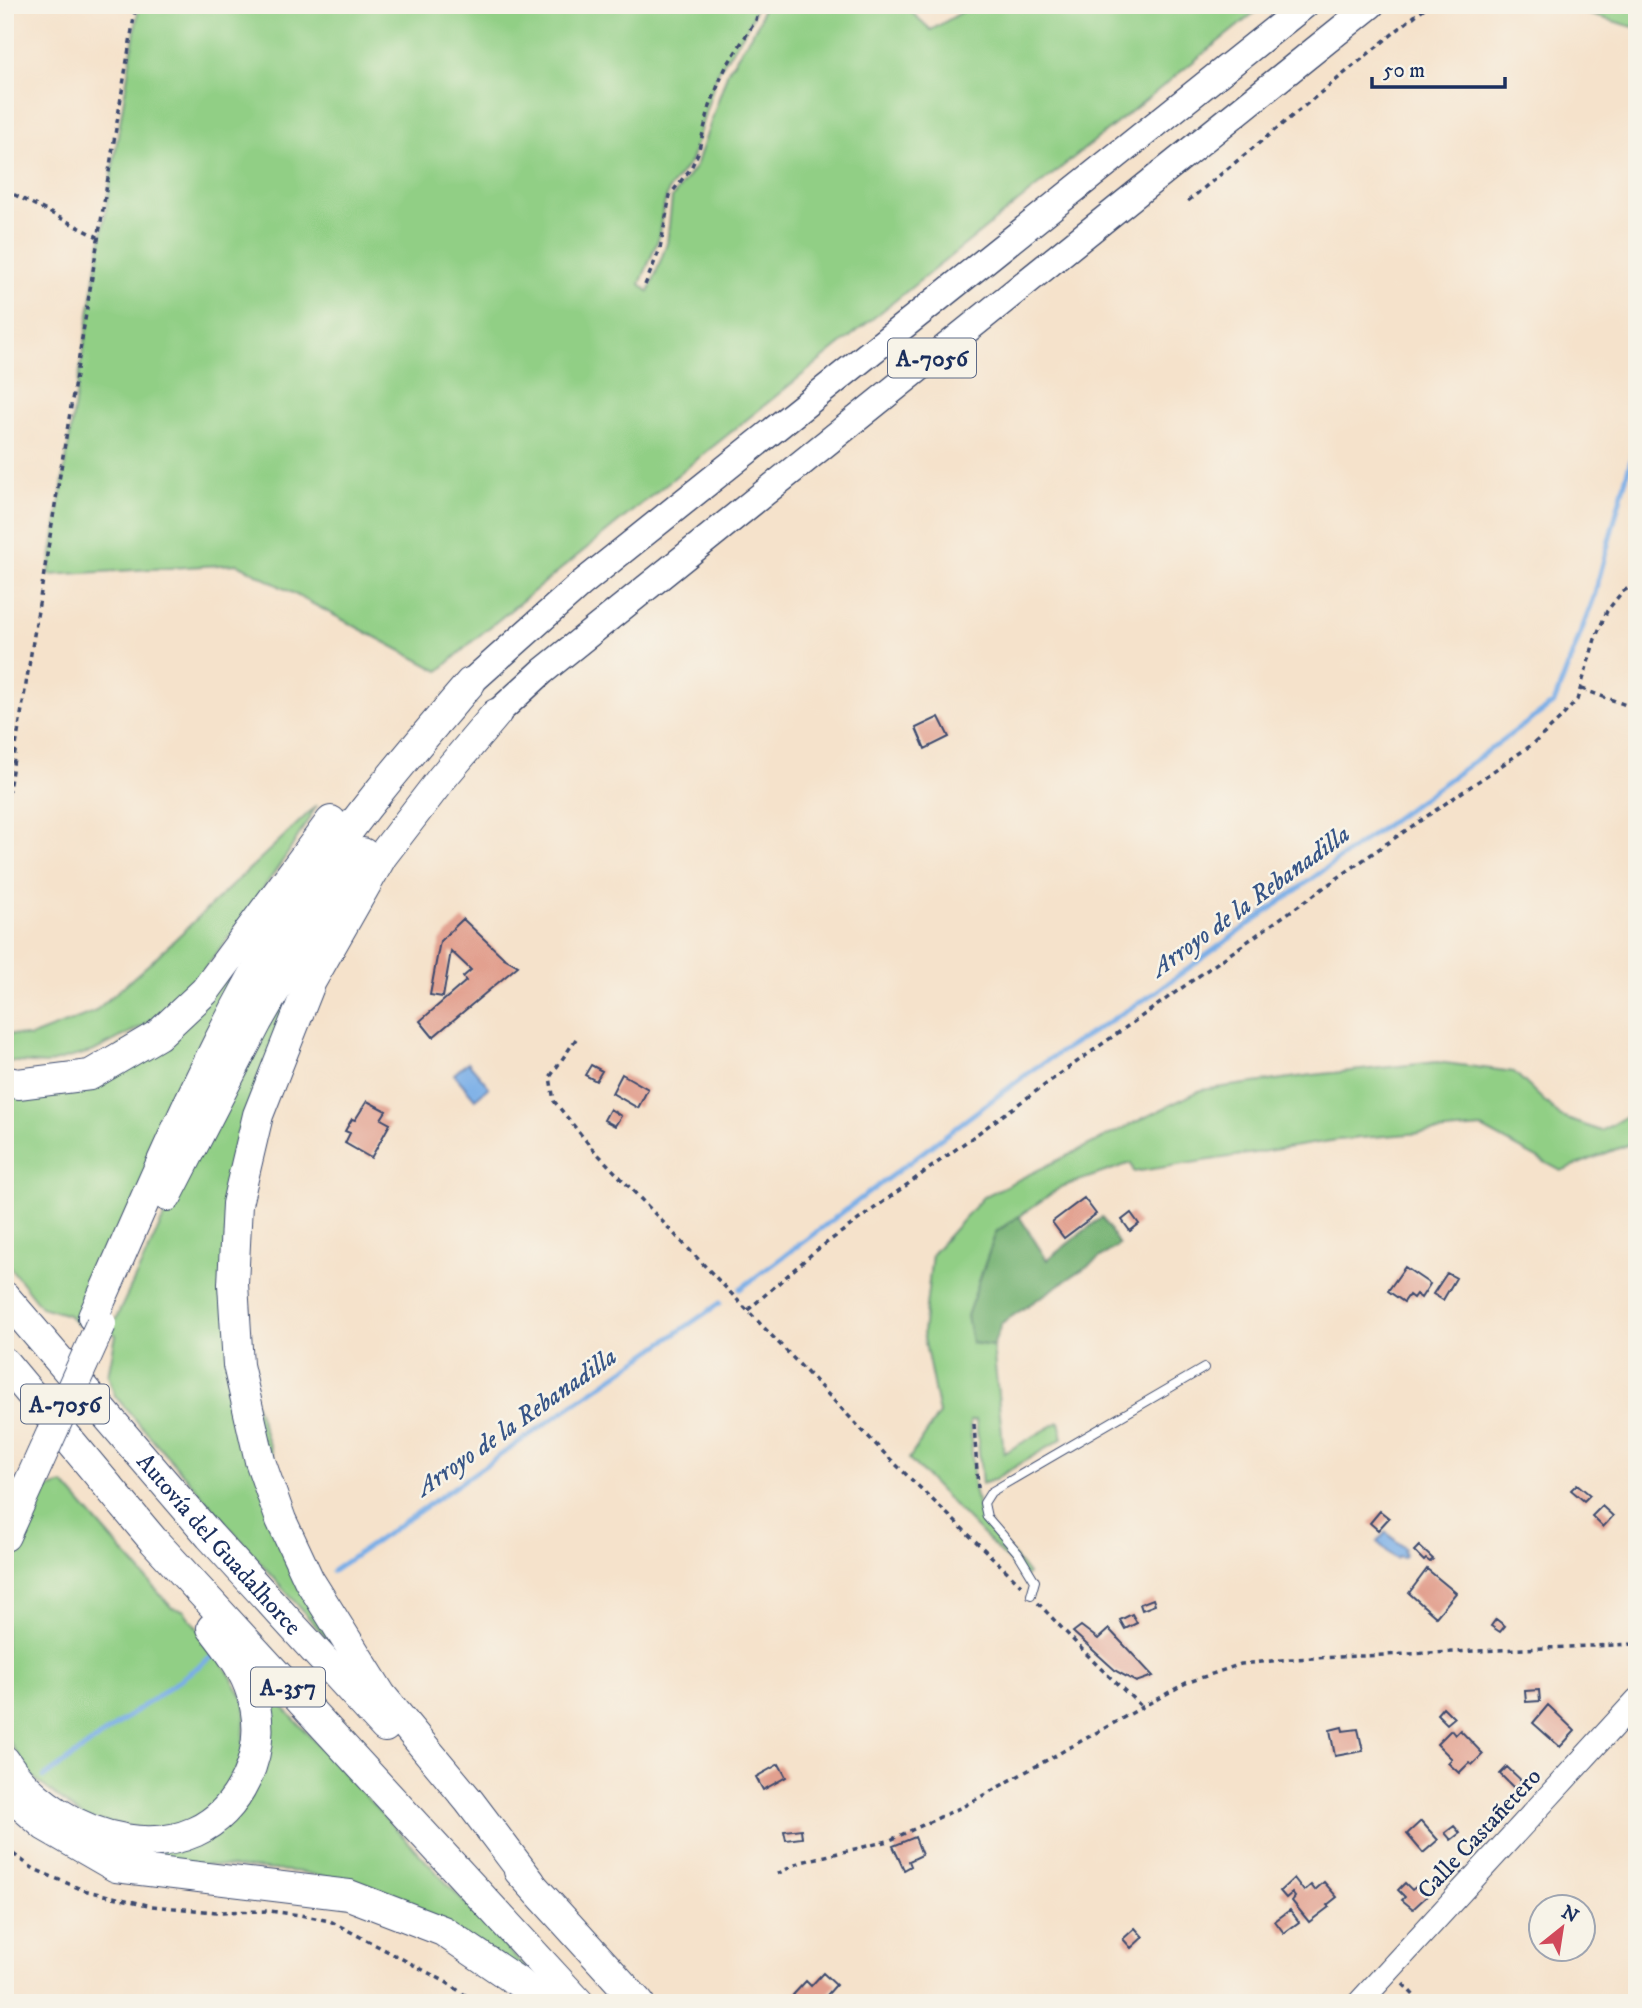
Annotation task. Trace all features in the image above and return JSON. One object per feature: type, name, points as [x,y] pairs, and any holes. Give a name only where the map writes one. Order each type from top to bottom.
[{"type":"highway","points":[[5,1081],[18,1084],[90,1075],[158,1035],[205,991],[325,828],[403,741],[470,682]]},
{"type":"highway","points":[[5,1536],[25,1479],[97,1321],[178,1124],[234,1011],[293,910],[341,839],[470,682]]},
{"type":"highway","points":[[97,1321],[227,1078],[315,921],[365,851],[432,771],[496,714]]},
{"type":"highway","points":[[496,714],[382,856],[311,981],[258,1115],[237,1203],[233,1284],[238,1364],[260,1461],[281,1520],[309,1580],[381,1695],[469,1801],[531,1884]]},
{"type":"highway","name":"Autovía del Guadalhorce","points":[[5,1297],[227,1555],[639,2003]]},
{"type":"highway","name":"Autovía del Guadalhorce","points":[[5,1363],[153,1540],[579,2003]]},
{"type":"highway","points":[[5,1509],[25,1479]]},
{"type":"highway","points":[[5,1761],[24,1786],[61,1816],[92,1830],[126,1840],[159,1841],[190,1834],[216,1818],[237,1796],[250,1772],[257,1746],[257,1719],[249,1685],[230,1652],[153,1540]]},
{"type":"highway","points":[[5,1791],[45,1826],[116,1867],[349,1895],[443,1931],[521,1984],[544,2003]]},
{"type":"main road","name":"A-7056","points":[[470,682],[581,584],[1305,5]]},
{"type":"main road","name":"A-7056","points":[[496,714],[543,671],[1371,5]]},
{"type":"street","name":"Calle Castañetero","points":[[1359,2003],[1637,1700]]},
{"type":"lane","points":[[1031,1595],[1035,1581],[1018,1553],[987,1517],[984,1503],[991,1492],[1203,1368]]},
{"type":"path","points":[[5,814],[136,5]]},
{"type":"path","points":[[645,285],[660,249],[670,195],[691,168],[720,80],[756,20],[760,5]]},
{"type":"path","points":[[1188,201],[1428,5]]},
{"type":"path","points":[[5,190],[98,237]]},
{"type":"path","points":[[748,1310],[814,1252],[1383,846],[1515,757],[1559,720],[1577,700],[1595,639],[1608,611],[1622,592],[1637,583]]},
{"type":"path","points":[[1582,689],[1637,709]]},
{"type":"path","points":[[576,1039],[550,1077],[554,1101],[591,1147],[886,1455],[1031,1595],[1097,1665],[1143,1707]]},
{"type":"path","points":[[974,1424],[978,1485],[984,1503]]},
{"type":"path","points":[[777,1874],[801,1862],[888,1841],[964,1806],[1186,1683],[1241,1664],[1292,1659],[1637,1644]]},
{"type":"path","points":[[5,1848],[34,1869],[83,1890],[152,1906],[216,1912],[270,1912],[330,1921],[446,1982],[477,2003]]},
{"type":"path","points":[[1389,1970],[1421,2003]]},
{"type":"green space","points":[[139,5],[756,5],[749,25],[716,77],[691,161],[669,189],[658,240],[640,284],[649,292],[667,243],[672,198],[696,166],[728,71],[759,22],[763,5],[904,5],[931,30],[974,5],[1264,5],[630,513],[439,671],[238,564],[49,575]]},
{"type":"green space","points":[[1556,5],[1637,5],[1637,28]]},
{"type":"green space","points":[[317,805],[288,853],[231,935],[186,992],[143,1026],[94,1051],[46,1064],[5,1061],[5,1033],[30,1037],[94,1012],[149,964]]},
{"type":"green space","points":[[315,937],[296,994],[223,1304],[335,1648],[115,1396],[108,1375],[116,1335],[110,1331],[194,1154]]},
{"type":"green space","points":[[251,952],[78,1325],[68,1315],[41,1307],[5,1261],[5,1094],[52,1094]]},
{"type":"green space","points":[[1437,1062],[1514,1072],[1561,1117],[1601,1131],[1637,1110],[1637,1141],[1561,1171],[1482,1128],[1337,1140],[1134,1172],[1131,1163],[1061,1187],[996,1232],[972,1343],[993,1346],[1004,1453],[1059,1422],[1063,1438],[982,1484],[976,1420],[970,1421],[974,1488],[980,1514],[1028,1574],[1024,1577],[909,1459],[939,1414],[923,1333],[932,1254],[983,1197],[1201,1090]]},
{"type":"green space","points":[[1019,1216],[1047,1260],[1102,1217],[1119,1245],[1002,1323],[993,1346],[972,1343],[967,1316],[996,1232]]},
{"type":"green space","points":[[64,1484],[172,1608],[183,1610],[218,1654],[246,1703],[242,1760],[224,1795],[193,1822],[158,1832],[84,1818],[30,1775],[5,1735],[5,1560],[35,1492]]},
{"type":"green space","points":[[256,1678],[530,1973],[354,1884],[302,1872],[169,1862],[98,1848],[236,1811]]},
{"type":"water","points":[[468,1062],[489,1087],[475,1099],[454,1074]]},
{"type":"water","points":[[1386,1532],[1405,1549],[1403,1558],[1396,1559],[1377,1542]]},
{"type":"building","points":[[939,717],[949,737],[925,749],[916,728]]},
{"type":"building","points":[[463,919],[504,958],[518,966],[433,1037],[420,1021],[466,981],[463,977],[471,970],[451,951],[443,997],[430,995],[440,941]]},
{"type":"building","points":[[591,1065],[602,1071],[596,1081],[585,1075]]},
{"type":"building","points":[[622,1074],[648,1089],[638,1108],[612,1093]]},
{"type":"building","points":[[367,1101],[386,1111],[381,1119],[390,1124],[371,1158],[345,1143],[350,1133],[345,1131]]},
{"type":"building","points":[[610,1109],[621,1116],[615,1126],[604,1120]]},
{"type":"building","points":[[1084,1198],[1096,1214],[1064,1238],[1052,1222]]},
{"type":"building","points":[[1131,1213],[1139,1224],[1130,1231],[1122,1220]]},
{"type":"building","points":[[1405,1267],[1430,1284],[1421,1298],[1416,1294],[1413,1298],[1409,1295],[1404,1302],[1388,1291]]},
{"type":"building","points":[[1447,1273],[1456,1278],[1443,1300],[1433,1294]]},
{"type":"building","points":[[1577,1484],[1590,1495],[1584,1501],[1571,1490]]},
{"type":"building","points":[[1602,1506],[1613,1516],[1603,1527],[1592,1516]]},
{"type":"building","points":[[1380,1511],[1389,1518],[1378,1530],[1370,1523]]},
{"type":"building","points":[[1419,1546],[1433,1559],[1430,1562],[1426,1559],[1424,1561],[1414,1551]]},
{"type":"building","points":[[1427,1569],[1456,1593],[1436,1617],[1409,1593]]},
{"type":"building","points":[[1153,1599],[1155,1605],[1142,1610],[1140,1604]]},
{"type":"building","points":[[1132,1614],[1137,1623],[1125,1629],[1120,1620]]},
{"type":"building","points":[[1496,1619],[1505,1626],[1500,1632],[1491,1626]]},
{"type":"building","points":[[1081,1626],[1098,1639],[1109,1629],[1153,1676],[1136,1682],[1116,1671],[1073,1632]]},
{"type":"building","points":[[1539,1690],[1540,1701],[1526,1702],[1525,1691]]},
{"type":"building","points":[[1548,1705],[1575,1731],[1560,1747],[1533,1723]]},
{"type":"building","points":[[1443,1707],[1454,1718],[1447,1724],[1437,1714]]},
{"type":"building","points":[[1342,1727],[1343,1731],[1358,1729],[1363,1751],[1335,1756],[1330,1730]]},
{"type":"building","points":[[1451,1730],[1455,1735],[1460,1730],[1483,1754],[1459,1773],[1448,1763],[1452,1759],[1437,1744]]},
{"type":"building","points":[[779,1764],[786,1777],[763,1790],[756,1777]]},
{"type":"building","points":[[1507,1767],[1522,1781],[1515,1789],[1500,1774]]},
{"type":"building","points":[[1421,1821],[1438,1840],[1423,1853],[1407,1834]]},
{"type":"building","points":[[1454,1826],[1460,1833],[1451,1840],[1445,1833]]},
{"type":"building","points":[[801,1829],[802,1838],[786,1840],[784,1831]]},
{"type":"building","points":[[915,1837],[922,1855],[909,1861],[911,1866],[904,1870],[893,1846]]},
{"type":"building","points":[[1294,1878],[1304,1891],[1311,1885],[1315,1890],[1324,1882],[1337,1897],[1327,1905],[1329,1907],[1309,1922],[1292,1901],[1295,1897],[1292,1893],[1286,1898],[1280,1891]]},
{"type":"building","points":[[1405,1883],[1412,1890],[1417,1886],[1427,1896],[1413,1909],[1402,1900],[1405,1897],[1398,1890]]},
{"type":"building","points":[[1290,1910],[1299,1922],[1284,1933],[1275,1921]]},
{"type":"building","points":[[1135,1928],[1143,1937],[1131,1948],[1123,1939]]},
{"type":"building","points":[[823,1973],[836,1985],[820,2003],[807,2003],[793,1995],[806,1981],[811,1986]]},
{"type":"waterway","name":"Arroyo de la Rebanadilla","points":[[740,1289],[1035,1068],[1153,994],[1554,703],[1593,600],[1637,437]]},
{"type":"waterway","name":"Arroyo de la Rebanadilla","points":[[333,1571],[720,1303]]},
{"type":"waterway","name":"Arroyo de la Rebanadilla","points":[[44,1777],[213,1656]]}]
